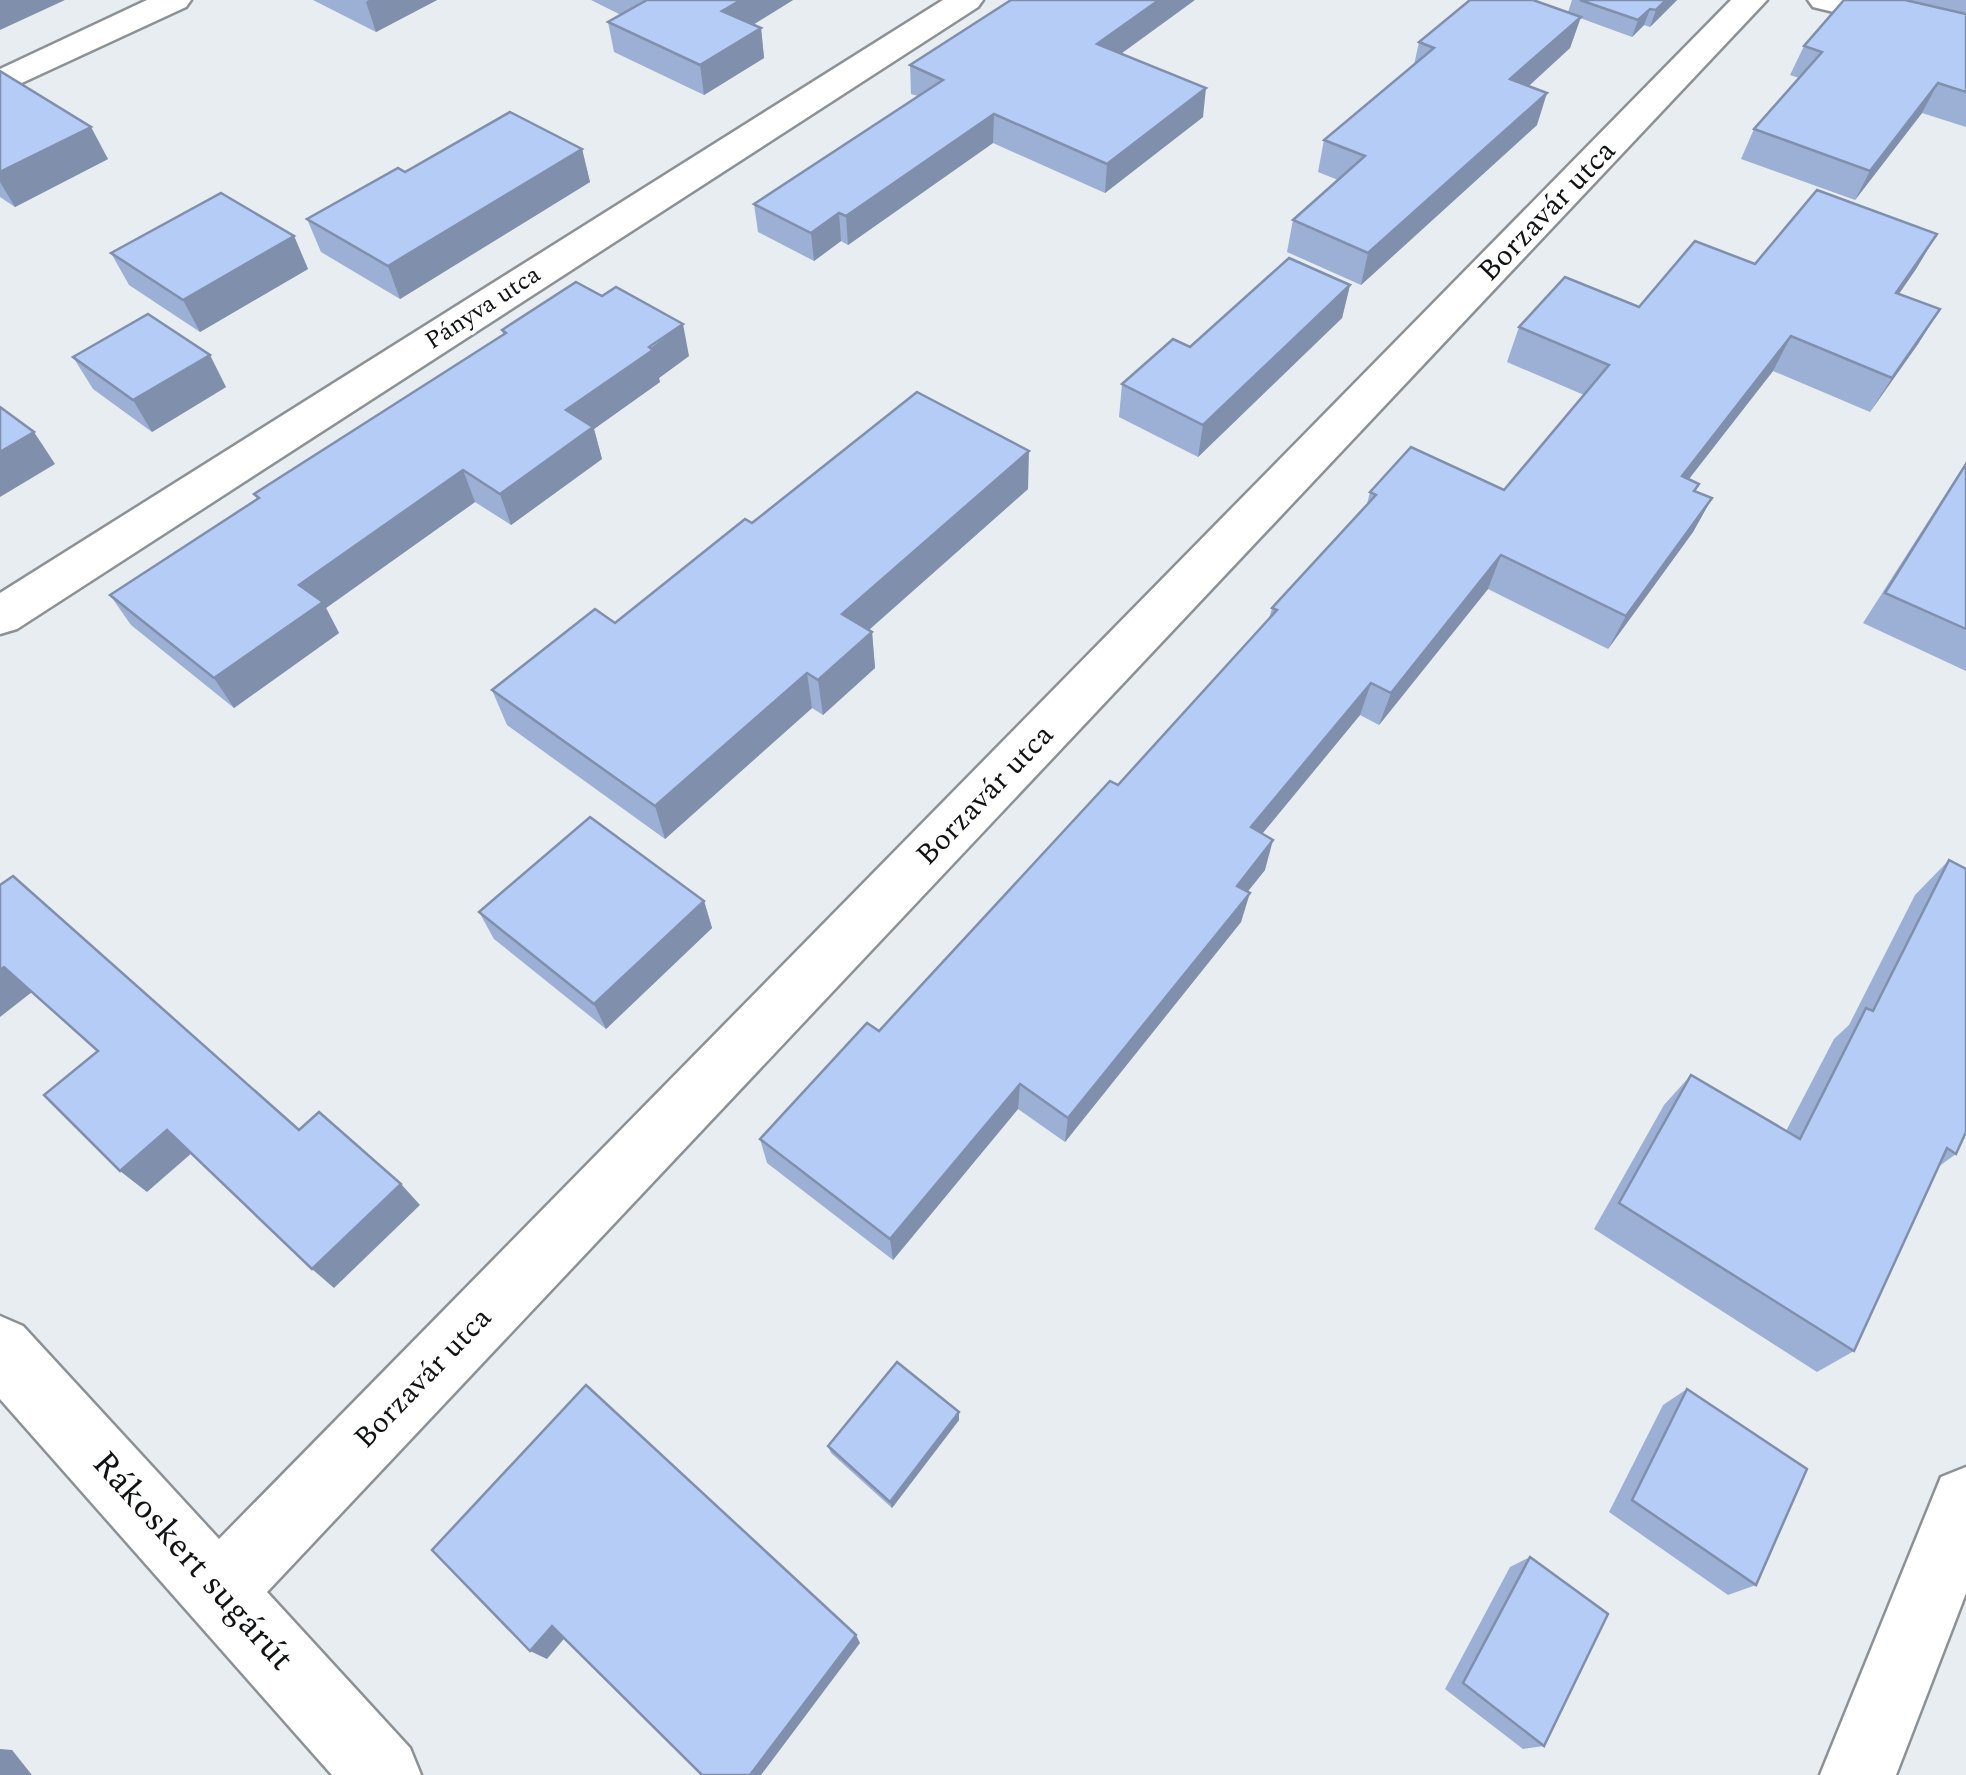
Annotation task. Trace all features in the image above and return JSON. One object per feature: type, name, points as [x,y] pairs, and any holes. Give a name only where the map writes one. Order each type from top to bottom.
[{"type":"street","points":[[0,82],[174,0]]},
{"type":"street","name":"Pányva utca","points":[[0,616],[966,0]]},
{"type":"street","name":"Borzavár utca","points":[[220,1590],[1750,0]]},
{"type":"street","points":[[1826,0],[1966,34]]},
{"type":"street","name":"Rákoskert sugárút","points":[[0,1350],[384,1775]]},
{"type":"street","points":[[1858,1775],[1966,1502]]},
{"type":"building","points":[[647,0],[741,0],[722,11],[761,28],[700,65],[608,22]]},
{"type":"building","points":[[1011,0],[1159,0],[1097,44],[1206,88],[1107,164],[994,114],[846,216],[839,213],[811,233],[754,204],[943,80],[910,65]]},
{"type":"building","points":[[1470,0],[1533,0],[1581,17],[1510,79],[1547,93],[1368,253],[1293,220],[1365,156],[1324,140],[1434,48],[1419,42]]},
{"type":"building","points":[[1580,0],[1666,0],[1638,20]]},
{"type":"building","points":[[1844,0],[1905,0],[1966,14],[1966,92],[1938,83],[1870,171],[1754,129],[1822,52],[1804,46]]},
{"type":"building","points":[[0,71],[91,127],[0,172]]},
{"type":"building","points":[[510,112],[582,149],[388,266],[307,219],[398,168],[405,172]]},
{"type":"building","points":[[1817,190],[1937,234],[1896,293],[1940,309],[1892,378],[1791,336],[1682,476],[1699,484],[1694,491],[1712,498],[1626,616],[1501,555],[1391,693],[1371,683],[1251,827],[1273,840],[1237,886],[1250,893],[1068,1118],[1020,1084],[890,1239],[760,1139],[867,1023],[879,1031],[1110,781],[1118,785],[1277,610],[1272,608],[1376,495],[1370,492],[1411,447],[1504,490],[1609,365],[1519,327],[1565,277],[1639,307],[1695,241],[1755,264]]},
{"type":"building","points":[[221,193],[294,236],[183,300],[111,253]]},
{"type":"building","points":[[1289,258],[1350,285],[1203,425],[1122,384],[1173,339],[1190,347]]},
{"type":"building","points":[[576,282],[602,296],[616,287],[683,324],[649,347],[653,350],[566,410],[593,427],[500,494],[463,470],[299,585],[323,602],[214,678],[110,595],[259,498],[254,494],[506,333],[502,330]]},
{"type":"building","points":[[148,314],[210,355],[133,400],[73,357]]},
{"type":"building","points":[[917,392],[1029,451],[842,614],[872,632],[818,680],[807,673],[655,806],[492,690],[595,609],[615,623],[745,519],[752,523]]},
{"type":"building","points":[[0,407],[34,432],[0,452]]},
{"type":"building","points":[[1966,464],[1966,629],[1885,593]]},
{"type":"building","points":[[590,817],[704,901],[594,1004],[479,912]]},
{"type":"building","points":[[1949,860],[1966,869],[1966,1132],[1956,1154],[1947,1148],[1854,1351],[1619,1203],[1691,1075],[1800,1139],[1866,1008],[1873,1011]]},
{"type":"building","points":[[13,876],[299,1130],[319,1112],[401,1184],[312,1269],[167,1130],[120,1171],[44,1095],[98,1051],[4,967],[0,970],[0,885]]},
{"type":"building","points":[[897,1362],[959,1412],[890,1502],[828,1446]]},
{"type":"building","points":[[586,1385],[856,1635],[750,1775],[702,1775],[552,1626],[530,1651],[432,1550]]},
{"type":"building","points":[[1687,1389],[1807,1469],[1756,1585],[1632,1500]]},
{"type":"building","points":[[1530,1557],[1608,1614],[1544,1746],[1463,1683]]}]
